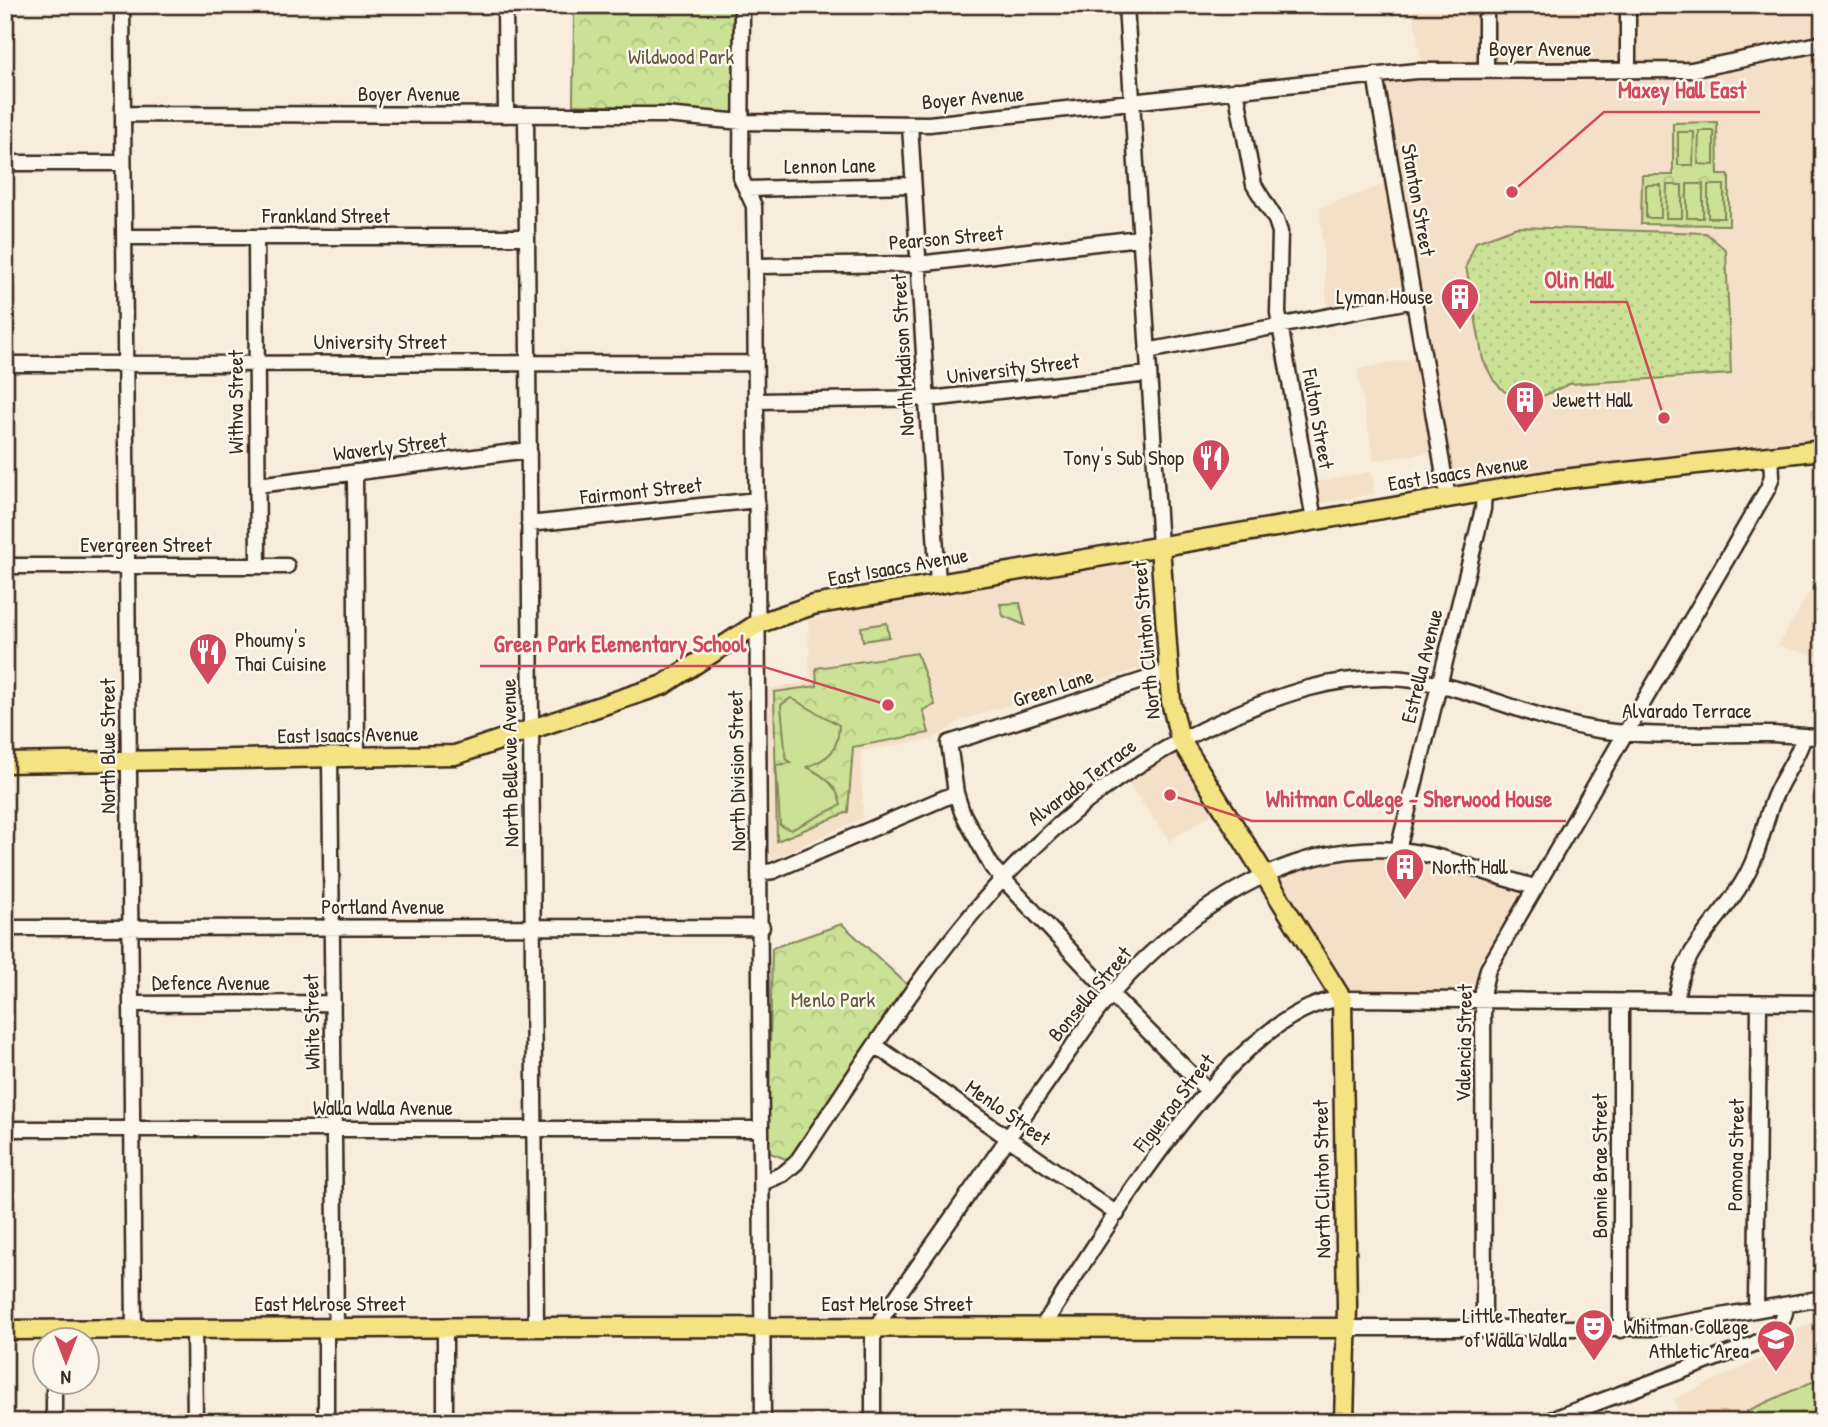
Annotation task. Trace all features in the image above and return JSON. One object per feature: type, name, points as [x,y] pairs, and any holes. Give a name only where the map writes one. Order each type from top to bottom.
[{"type":"main road","name":"East Isaacs Avenue","points":[[5,763],[455,755],[663,685],[757,624],[813,605],[1554,480],[1823,450]]},
{"type":"main road","name":"North Clinton Street","points":[[1160,546],[1174,721],[1180,739],[1342,999],[1345,1422]]},
{"type":"main road","name":"East Melrose Street","points":[[102,1332],[194,1328],[536,1326],[1346,1328]]},
{"type":"main road","name":"East Melrose Street","points":[[5,1330],[32,1333]]},
{"type":"street","name":"North Blue Street","points":[[122,5],[134,1330]]},
{"type":"street","points":[[505,5],[506,115]]},
{"type":"street","name":"North Division Street","points":[[743,5],[741,178],[754,206],[757,401],[763,1422]]},
{"type":"street","name":"North Clinton Street","points":[[1126,5],[1160,546]]},
{"type":"street","points":[[1486,5],[1486,70]]},
{"type":"street","points":[[1628,5],[1628,70]]},
{"type":"street","name":"Boyer Avenue","points":[[123,114],[665,115],[742,122],[910,125],[1429,70],[1700,69],[1823,43]]},
{"type":"street","name":"Stanton Street","points":[[1375,75],[1448,498]]},
{"type":"street","name":"Fulton Street","points":[[1236,90],[1254,185],[1276,220],[1279,232],[1277,299],[1314,520]]},
{"type":"street","name":"North Bellevue Avenue","points":[[526,115],[536,1326]]},
{"type":"street","name":"North Madison Street","points":[[910,125],[938,583]]},
{"type":"street","points":[[5,163],[123,163]]},
{"type":"street","name":"Lennon Lane","points":[[747,189],[913,185]]},
{"type":"street","name":"Frankland Street","points":[[125,237],[527,237]]},
{"type":"street","name":"Withva Street","points":[[256,237],[258,566]]},
{"type":"street","name":"Pearson Street","points":[[755,266],[918,264],[1139,239]]},
{"type":"street","points":[[1147,351],[1414,300]]},
{"type":"street","name":"University Street","points":[[5,364],[755,363]]},
{"type":"street","name":"University Street","points":[[757,401],[926,399],[1148,374]]},
{"type":"street","name":"Waverly Street","points":[[258,485],[529,450]]},
{"type":"street","name":"Valencia Street","points":[[1484,1330],[1483,1001],[1488,969],[1768,488],[1772,475],[1771,456]]},
{"type":"street","points":[[355,472],[358,758]]},
{"type":"street","name":"Estrella Avenue","points":[[1398,850],[1483,509],[1483,492]]},
{"type":"street","name":"Fairmont Street","points":[[529,524],[757,500]]},
{"type":"street","name":"Evergreen Street","points":[[5,566],[287,566]]},
{"type":"street","name":"Green Lane","points":[[956,793],[949,743],[1169,672]]},
{"type":"street","name":"Alvarado Terrace","points":[[762,1184],[783,1174],[796,1163],[945,944],[1038,840],[1077,807],[1180,739],[1281,695],[1322,684],[1388,678],[1439,685],[1559,723],[1625,733],[1662,736],[1750,732],[1823,738]]},
{"type":"street","points":[[1676,1002],[1679,980],[1691,950],[1731,900],[1751,868],[1772,804],[1796,759],[1804,736]]},
{"type":"street","name":"White Street","points":[[326,1422],[331,1327],[334,1129],[330,758]]},
{"type":"street","points":[[758,873],[773,872],[956,793],[971,833],[1002,879],[1111,995],[1207,1090]]},
{"type":"street","name":"Bonsella Street","points":[[873,1422],[873,1338],[877,1326],[1007,1138],[1111,995],[1175,933],[1264,875],[1294,862],[1335,852],[1398,850],[1535,887]]},
{"type":"street","name":"Portland Avenue","points":[[5,928],[762,927]]},
{"type":"street","name":"Figueroa Street","points":[[1042,1327],[1117,1214],[1207,1090],[1257,1042],[1315,1003],[1342,999],[1823,1003]]},
{"type":"street","name":"Bonnie Brae Street","points":[[1620,1002],[1621,1329]]},
{"type":"street","name":"Defence Avenue","points":[[131,1004],[332,1003]]},
{"type":"street","name":"Pomona Street","points":[[1756,1308],[1759,1003]]},
{"type":"street","name":"Menlo Street","points":[[876,1045],[1117,1214]]},
{"type":"street","name":"Walla Walla Avenue","points":[[5,1129],[761,1129]]},
{"type":"street","name":"East Melrose Street","points":[[1346,1328],[1653,1328],[1823,1298]]},
{"type":"street","points":[[1545,1422],[1754,1344],[1776,1332],[1783,1321],[1786,1306]]},
{"type":"street","points":[[445,1327],[445,1422]]},
{"type":"street","points":[[194,1328],[194,1422]]},
{"type":"street","points":[[54,1396],[54,1422]]},
{"type":"shaded area","points":[[1412,5],[1480,5],[1480,62],[1421,63]]},
{"type":"shaded area","points":[[1488,5],[1823,5],[1823,450],[1451,489],[1380,74],[1485,70]]},
{"type":"shaded area","points":[[1388,183],[1406,294],[1327,309],[1320,208]]},
{"type":"shaded area","points":[[1419,357],[1440,451],[1374,461],[1357,369]]},
{"type":"shaded area","points":[[1372,471],[1374,494],[1310,505],[1307,484]]},
{"type":"shaded area","points":[[1143,561],[1148,564],[1153,665],[1066,690],[1058,689],[962,720],[933,739],[861,751],[863,818],[770,860],[768,689],[810,681],[808,620],[853,609]]},
{"type":"shaded area","points":[[1823,568],[1823,658],[1778,646]]},
{"type":"shaded area","points":[[1175,749],[1214,813],[1169,841],[1125,778]]},
{"type":"shaded area","points":[[1405,842],[1525,886],[1478,973],[1476,995],[1346,995],[1269,876]]},
{"type":"shaded area","name":"Whitman College Athletic Area","points":[[1823,1318],[1823,1422],[1683,1422],[1674,1399],[1786,1347],[1798,1328]]},
{"type":"green space","name":"Wildwood Park","points":[[574,5],[733,5],[736,116],[674,108],[573,105]]},
{"type":"green space","points":[[1717,122],[1718,175],[1729,175],[1729,225],[1641,224],[1642,175],[1673,175],[1673,123]]},
{"type":"green space","points":[[1699,131],[1714,131],[1714,165],[1698,164]]},
{"type":"green space","points":[[1678,132],[1694,132],[1693,165],[1678,165]]},
{"type":"green space","points":[[1687,184],[1703,184],[1703,218],[1687,218]]},
{"type":"green space","points":[[1646,185],[1661,185],[1661,218],[1646,218]]},
{"type":"green space","points":[[1667,185],[1682,185],[1682,218],[1666,218]]},
{"type":"green space","points":[[1708,185],[1724,185],[1724,218],[1708,218]]},
{"type":"green space","points":[[1517,227],[1706,233],[1726,250],[1731,374],[1569,384],[1528,403],[1505,392],[1494,381],[1483,360],[1466,266],[1476,242]]},
{"type":"green space","points":[[1020,603],[1025,625],[1003,616],[1000,604]]},
{"type":"green space","points":[[887,623],[889,637],[863,641],[861,627]]},
{"type":"green space","points":[[917,653],[935,705],[923,710],[929,733],[853,747],[848,812],[777,841],[774,692],[817,686],[816,668]]},
{"type":"green space","points":[[791,698],[839,725],[837,741],[831,752],[827,757],[807,767],[829,782],[841,805],[791,830],[780,825],[776,765],[791,763],[786,759],[781,705]]},
{"type":"green space","name":"Menlo Park","points":[[842,924],[914,991],[796,1163],[768,1152],[772,948]]},
{"type":"green space","points":[[1823,1377],[1823,1422],[1752,1422],[1747,1411]]},
{"type":"place","name":"Maxey Hall East","points":[[1512,192]]},
{"type":"place","name":"Lyman House","points":[[1460,331]]},
{"type":"place","name":"Olin Hall","points":[[1664,418]]},
{"type":"place","name":"Jewett Hall","points":[[1525,434]]},
{"type":"place","name":"Tony's Sub Shop","points":[[1211,492]]},
{"type":"place","name":"Phoumy's Thai Cuisine","points":[[208,686]]},
{"type":"place","name":"Green Park Elementary School","points":[[888,705]]},
{"type":"place","name":"Whitman College - Sherwood House","points":[[1170,795]]},
{"type":"place","name":"North Hall","points":[[1405,901]]},
{"type":"place","name":"Little Theater of Walla Walla","points":[[1594,1362]]},
{"type":"place","name":"Whitman College Athletic Area","points":[[1776,1373]]}]
